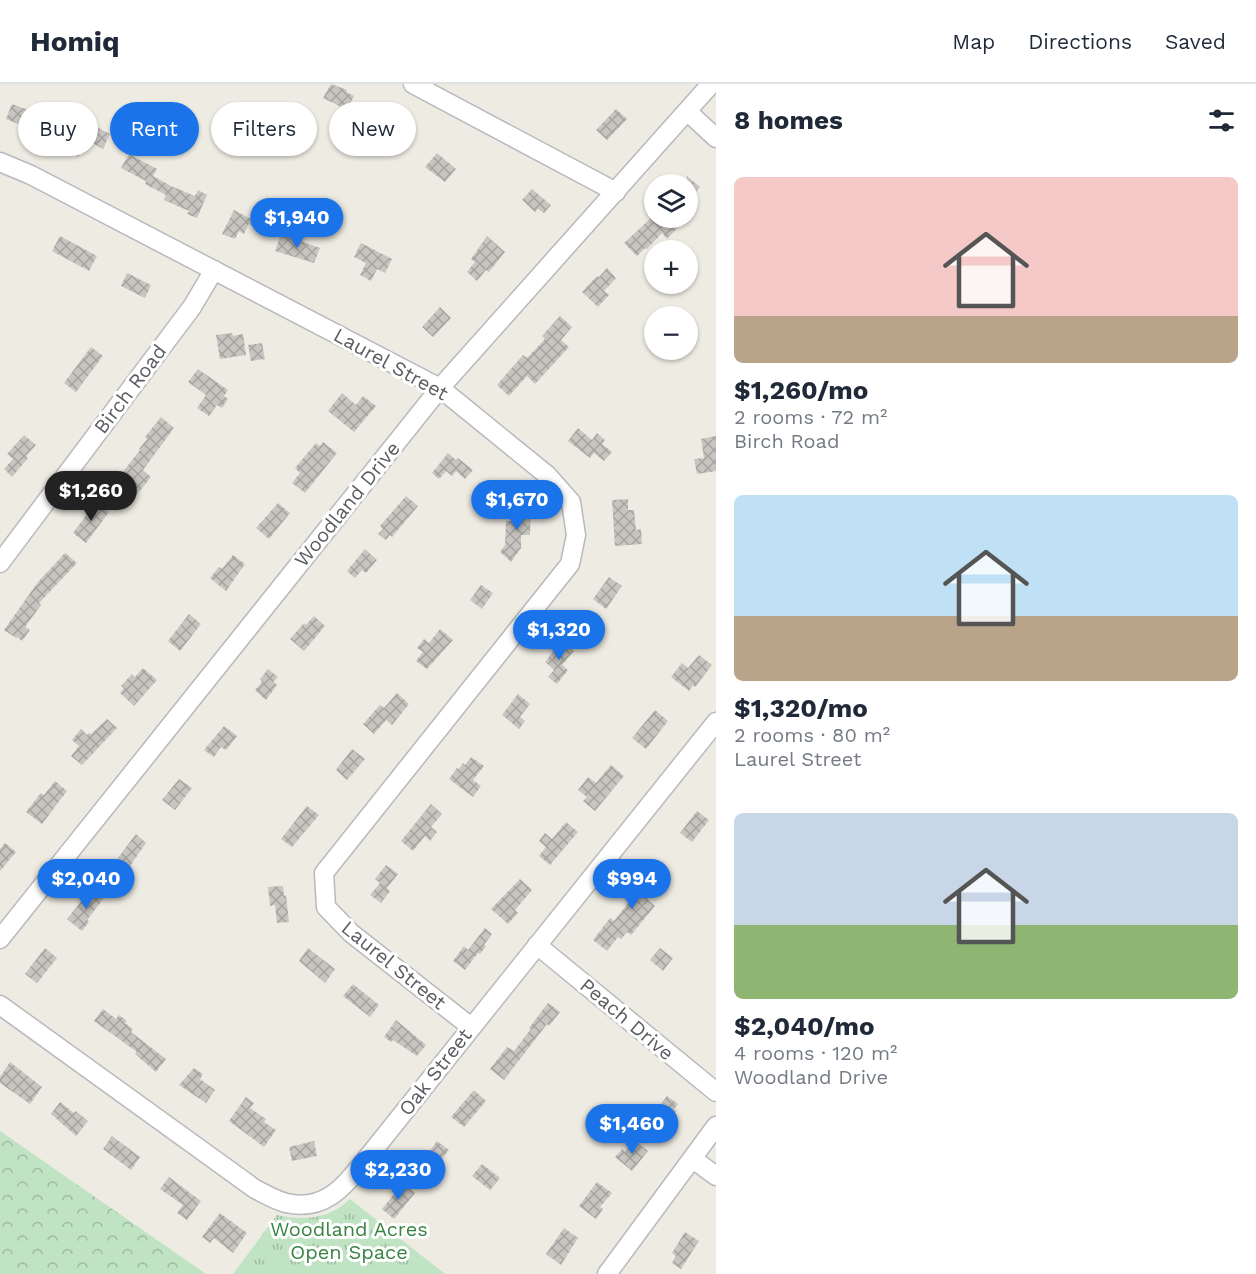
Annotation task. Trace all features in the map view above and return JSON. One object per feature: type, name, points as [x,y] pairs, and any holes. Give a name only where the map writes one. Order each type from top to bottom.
[{"type":"street","points":[[413,84],[616,192]]},
{"type":"street","name":"Woodland Drive","points":[[0,939],[440,388],[711,84]]},
{"type":"street","points":[[688,112],[716,138]]},
{"type":"street","name":"Laurel Street","points":[[0,162],[31,175],[440,388],[547,475],[571,502],[576,535],[570,564],[324,873],[326,907],[351,933],[471,1027]]},
{"type":"street","name":"Birch Road","points":[[0,563],[192,307],[214,270]]},
{"type":"street","name":"Oak Street","points":[[0,1005],[255,1189],[285,1203],[304,1204],[326,1200],[345,1184],[716,722]]},
{"type":"street","name":"Peach Drive","points":[[537,945],[716,1092]]},
{"type":"street","points":[[607,1274],[716,1126]]},
{"type":"street","points":[[693,1159],[716,1176]]},
{"type":"green space","points":[[0,1131],[206,1274],[0,1274]]},
{"type":"green space","name":"Woodland Acres Open Space","points":[[350,1199],[445,1274],[233,1274],[277,1215],[297,1218],[316,1217],[334,1211]]},
{"type":"building","points":[[331,84],[347,90],[346,92],[354,96],[351,102],[331,102],[323,98]]},
{"type":"building","points":[[12,104],[18,106],[18,124],[6,119]]},
{"type":"building","points":[[616,109],[627,119],[607,140],[596,130]]},
{"type":"building","points":[[98,128],[110,134],[103,149],[98,146]]},
{"type":"building","points":[[437,153],[456,169],[445,182],[425,167]]},
{"type":"building","points":[[128,156],[133,156],[157,169],[153,176],[171,186],[195,196],[198,190],[207,195],[197,218],[187,214],[189,211],[164,200],[166,195],[121,168]]},
{"type":"building","points":[[532,189],[551,205],[544,213],[538,209],[535,212],[522,200]]},
{"type":"building","points":[[234,210],[251,219],[244,234],[239,231],[235,239],[222,234]]},
{"type":"building","points":[[255,211],[268,217],[261,230],[249,224]]},
{"type":"building","points":[[644,224],[644,228],[677,228],[667,239],[662,233],[655,240],[644,240],[644,249],[637,256],[624,243]]},
{"type":"building","points":[[281,234],[320,248],[314,263],[275,251]]},
{"type":"building","points":[[60,236],[97,256],[89,271],[52,251]]},
{"type":"building","points":[[487,236],[505,252],[489,272],[486,270],[477,281],[467,272],[475,262],[471,259]]},
{"type":"building","points":[[361,243],[392,259],[385,273],[377,269],[371,281],[360,275],[366,263],[354,257]]},
{"type":"building","points":[[607,268],[616,278],[604,291],[609,295],[598,307],[582,292]]},
{"type":"building","points":[[127,273],[151,285],[145,298],[121,286]]},
{"type":"building","points":[[440,307],[451,318],[433,337],[422,327]]},
{"type":"building","points":[[560,316],[572,327],[561,340],[569,347],[535,384],[527,376],[509,396],[497,385],[523,355],[527,358],[545,339],[542,336]]},
{"type":"building","points":[[232,333],[233,336],[243,334],[246,355],[220,359],[216,335]]},
{"type":"building","points":[[262,343],[265,359],[251,361],[248,345]]},
{"type":"building","points":[[91,347],[103,356],[76,392],[64,383]]},
{"type":"building","points":[[198,369],[228,390],[224,396],[228,399],[222,408],[217,405],[209,416],[197,408],[206,395],[188,382]]},
{"type":"building","points":[[342,393],[356,405],[363,396],[376,406],[354,432],[328,411]]},
{"type":"building","points":[[161,417],[174,428],[143,470],[151,477],[132,501],[120,492],[128,482],[126,480],[128,478],[122,473]]},
{"type":"building","points":[[578,428],[592,440],[597,433],[605,440],[602,444],[612,452],[604,461],[594,453],[590,458],[568,441]]},
{"type":"building","points":[[24,435],[36,445],[12,477],[4,469],[13,459],[7,454]]},
{"type":"building","points":[[716,436],[716,471],[697,474],[694,459],[704,458],[701,439]]},
{"type":"building","points":[[323,442],[337,453],[305,493],[292,483],[300,473],[295,468],[316,443],[320,446]]},
{"type":"building","points":[[448,453],[473,470],[465,479],[456,471],[452,476],[446,471],[439,479],[432,473]]},
{"type":"building","points":[[406,496],[418,506],[392,537],[390,535],[386,540],[378,534],[383,529],[380,526]]},
{"type":"building","points":[[628,499],[628,510],[634,510],[636,530],[641,529],[642,544],[615,546],[612,500]]},
{"type":"building","points":[[96,502],[109,512],[86,543],[73,533]]},
{"type":"building","points":[[278,503],[290,513],[269,539],[256,528]]},
{"type":"building","points":[[512,505],[531,506],[530,535],[521,535],[521,548],[511,562],[500,552],[505,545],[506,521],[512,521]]},
{"type":"building","points":[[365,549],[377,560],[366,573],[362,570],[355,578],[347,571]]},
{"type":"building","points":[[65,553],[77,563],[39,603],[41,605],[25,627],[30,630],[22,641],[4,630],[38,582]]},
{"type":"building","points":[[233,555],[245,564],[226,591],[210,578],[219,567],[222,569]]},
{"type":"building","points":[[609,577],[622,586],[606,609],[593,599]]},
{"type":"building","points":[[481,585],[493,593],[482,609],[470,600]]},
{"type":"building","points":[[189,614],[201,624],[180,651],[168,641]]},
{"type":"building","points":[[314,616],[325,626],[304,651],[290,639],[304,623],[306,625]]},
{"type":"building","points":[[440,629],[453,640],[427,669],[416,661],[423,652],[417,648],[424,639],[429,643]]},
{"type":"building","points":[[562,640],[574,651],[562,665],[568,670],[557,684],[548,677],[554,670],[545,662]]},
{"type":"building","points":[[699,655],[712,665],[695,687],[693,685],[689,691],[671,677],[682,663],[688,668]]},
{"type":"building","points":[[143,668],[157,680],[134,706],[120,693],[124,688],[121,686],[132,674],[135,677]]},
{"type":"building","points":[[268,669],[278,677],[273,682],[277,685],[266,700],[255,690]]},
{"type":"building","points":[[397,693],[409,704],[392,725],[386,720],[374,734],[363,724],[380,705],[384,708]]},
{"type":"building","points":[[518,694],[530,704],[520,717],[525,721],[519,729],[502,715]]},
{"type":"building","points":[[655,710],[668,721],[646,749],[632,738]]},
{"type":"building","points":[[107,719],[117,728],[82,765],[71,756],[79,746],[72,740],[81,729],[87,735],[91,734]]},
{"type":"building","points":[[224,726],[237,736],[226,750],[221,747],[214,757],[204,750]]},
{"type":"building","points":[[352,749],[365,759],[347,780],[336,770]]},
{"type":"building","points":[[471,757],[484,766],[473,780],[481,786],[473,797],[449,779],[457,768],[459,769],[463,763],[465,765]]},
{"type":"building","points":[[611,765],[624,776],[595,811],[583,801],[587,797],[578,790],[588,777],[596,783]]},
{"type":"building","points":[[179,779],[192,788],[175,810],[162,800]]},
{"type":"building","points":[[55,781],[67,791],[42,824],[26,812],[41,793],[44,795]]},
{"type":"building","points":[[431,804],[442,814],[431,827],[437,832],[430,841],[425,836],[413,851],[401,841]]},
{"type":"building","points":[[307,806],[319,815],[292,847],[281,839]]},
{"type":"building","points":[[697,811],[709,820],[692,842],[680,833]]},
{"type":"building","points":[[566,822],[578,832],[550,865],[539,856],[546,847],[539,841],[545,833],[552,839]]},
{"type":"building","points":[[136,834],[146,843],[123,876],[111,867]]},
{"type":"building","points":[[5,843],[16,852],[0,871],[0,849]]},
{"type":"building","points":[[656,863],[668,873],[647,899],[655,906],[631,935],[627,932],[621,939],[618,937],[607,951],[593,940],[610,918],[614,921],[629,902],[626,900]]},
{"type":"building","points":[[386,865],[398,874],[387,888],[390,891],[381,903],[370,895],[380,883],[375,879]]},
{"type":"building","points":[[520,879],[532,890],[515,910],[518,913],[508,924],[491,909]]},
{"type":"building","points":[[283,886],[289,922],[277,923],[275,905],[270,906],[268,887]]},
{"type":"building","points":[[92,888],[104,898],[87,920],[89,922],[82,931],[67,919]]},
{"type":"building","points":[[485,928],[492,934],[480,954],[478,953],[465,970],[453,961],[464,946],[468,950]]},
{"type":"building","points":[[45,948],[57,958],[37,983],[25,974]]},
{"type":"building","points":[[308,948],[335,969],[325,983],[299,961]]},
{"type":"building","points":[[660,948],[673,958],[663,971],[650,960]]},
{"type":"building","points":[[353,984],[379,1005],[370,1017],[343,996]]},
{"type":"building","points":[[548,1003],[560,1012],[549,1026],[547,1024],[504,1080],[490,1069],[507,1047],[514,1051]]},
{"type":"building","points":[[103,1009],[116,1019],[119,1015],[127,1021],[125,1023],[133,1029],[131,1032],[166,1059],[156,1072],[135,1054],[137,1052],[94,1021]]},
{"type":"building","points":[[396,1020],[426,1045],[417,1056],[393,1040],[391,1042],[384,1037]]},
{"type":"building","points":[[10,1062],[42,1087],[30,1104],[0,1083],[0,1077]]},
{"type":"building","points":[[194,1068],[203,1074],[200,1079],[215,1090],[206,1103],[179,1085]]},
{"type":"building","points":[[474,1090],[486,1101],[464,1127],[451,1117]]},
{"type":"building","points":[[667,1096],[678,1104],[662,1132],[648,1122]]},
{"type":"building","points":[[246,1097],[254,1103],[250,1108],[266,1119],[264,1122],[276,1130],[264,1147],[229,1121]]},
{"type":"building","points":[[60,1102],[88,1121],[76,1136],[51,1114]]},
{"type":"building","points":[[112,1136],[140,1157],[131,1170],[103,1149]]},
{"type":"building","points":[[634,1140],[648,1151],[632,1171],[615,1157],[622,1149],[625,1152]]},
{"type":"building","points":[[314,1141],[317,1156],[292,1161],[289,1147]]},
{"type":"building","points":[[437,1141],[449,1150],[435,1168],[444,1174],[437,1183],[415,1165],[423,1154],[426,1156]]},
{"type":"building","points":[[482,1164],[500,1178],[490,1190],[472,1176]]},
{"type":"building","points":[[169,1177],[201,1201],[187,1220],[177,1213],[183,1205],[160,1189]]},
{"type":"building","points":[[597,1182],[612,1193],[600,1207],[603,1209],[596,1219],[579,1206]]},
{"type":"building","points":[[403,1183],[415,1193],[394,1219],[382,1209]]},
{"type":"building","points":[[220,1213],[247,1233],[233,1253],[214,1238],[210,1243],[202,1237]]},
{"type":"building","points":[[564,1228],[578,1238],[561,1265],[546,1254]]},
{"type":"building","points":[[685,1232],[699,1241],[681,1269],[672,1263],[676,1256],[672,1253]]}]
